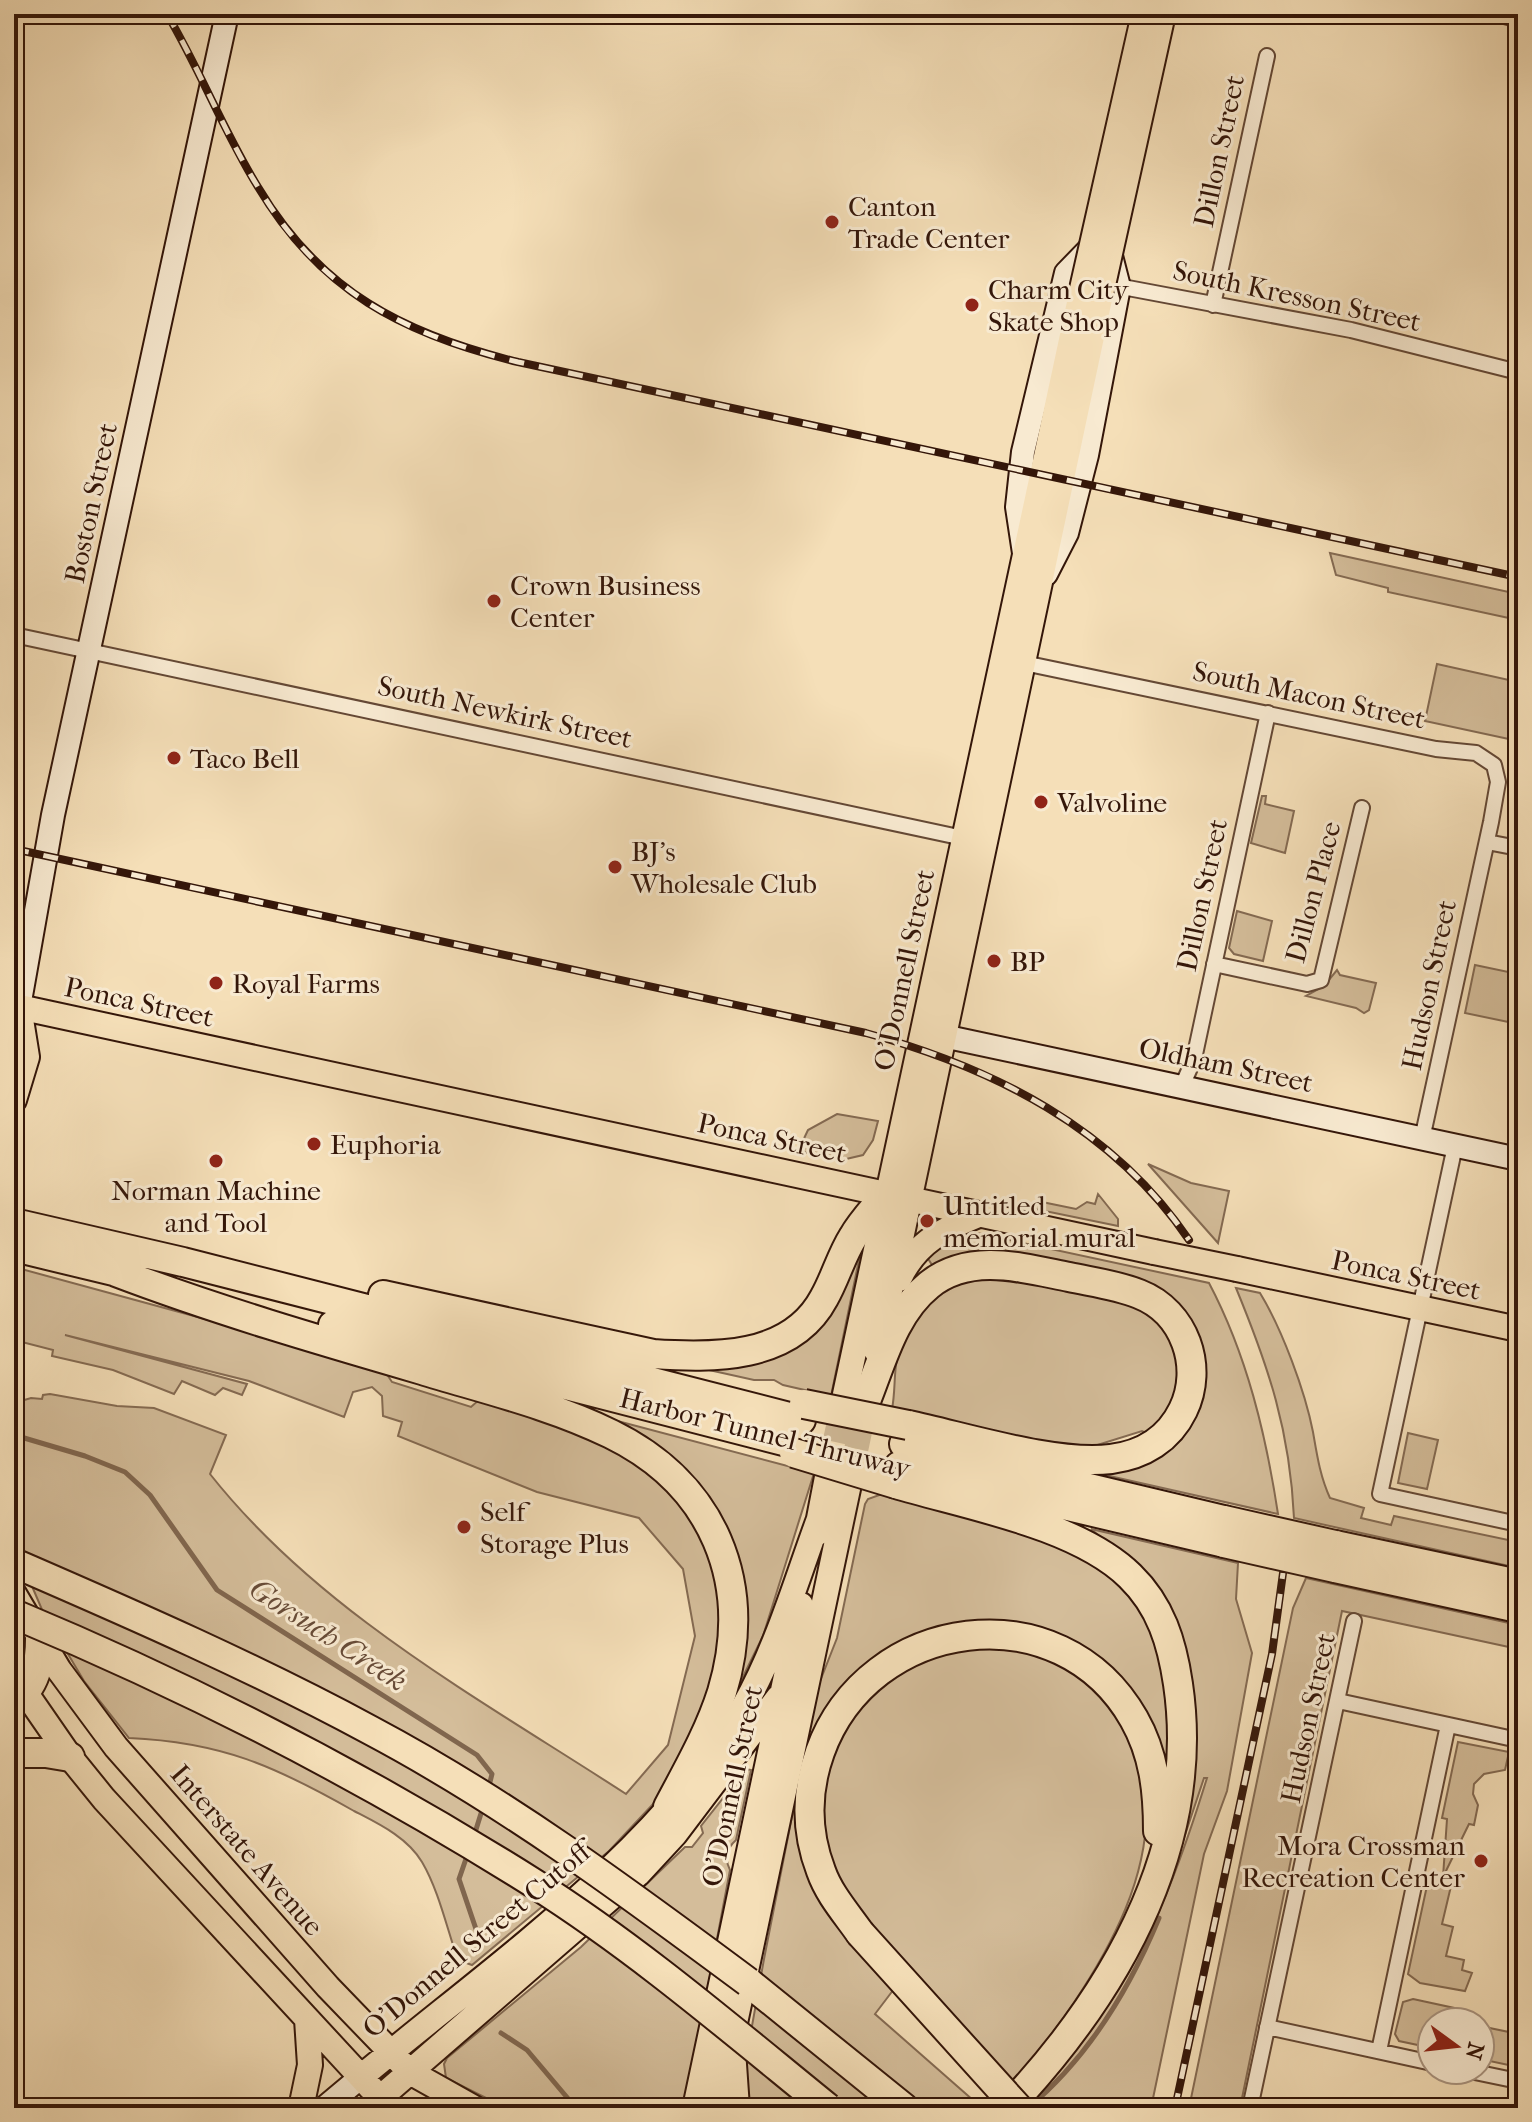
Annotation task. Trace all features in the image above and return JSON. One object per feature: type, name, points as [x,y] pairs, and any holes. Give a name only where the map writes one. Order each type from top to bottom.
[{"type":"highway","points":[[183,1262],[205,1257],[653,1354],[724,1356],[767,1346],[810,1318],[824,1300],[854,1235],[898,1195]]},
{"type":"highway","name":"Harbor Tunnel Thruway","points":[[15,1235],[183,1262],[598,1370],[799,1430]]},
{"type":"highway","name":"Harbor Tunnel Thruway","points":[[15,1235],[116,1272],[437,1351],[729,1429],[799,1430]]},
{"type":"highway","points":[[799,1430],[902,1455],[1052,1455],[1113,1459],[1153,1446],[1171,1429],[1189,1395],[1191,1357],[1172,1317],[1143,1295],[1010,1265],[978,1266],[937,1280],[907,1309],[859,1401]]},
{"type":"highway","points":[[116,1272],[204,1305],[574,1419],[647,1455],[683,1484],[712,1525],[728,1571],[733,1606],[731,1651],[722,1690],[704,1739],[668,1807]]},
{"type":"highway","points":[[799,1430],[902,1455],[1112,1561],[1152,1602],[1167,1631],[1176,1675],[1182,1727],[1180,1777],[1165,1853],[1135,1927],[1084,2018],[1019,2101],[860,1933],[821,1872],[814,1846],[810,1792],[826,1737],[855,1692],[891,1661],[939,1641],[986,1634],[1031,1640],[1087,1667],[1122,1700],[1142,1734],[1158,1797],[1158,1836],[1135,1927]]},
{"type":"highway","name":"Harbor Tunnel Thruway","points":[[902,1455],[1335,1557],[1518,1608]]},
{"type":"highway","name":"Harbor Tunnel Thruway","points":[[1335,1557],[1518,1584]]},
{"type":"highway","points":[[14,1563],[372,1730],[476,1793],[561,1846],[655,1913],[792,2015],[904,2108]]},
{"type":"highway","points":[[14,1614],[164,1680],[339,1769],[535,1884],[682,1988],[828,2108]]},
{"type":"highway","points":[[18,1690],[38,1666],[40,1638]]},
{"type":"highway","points":[[14,1753],[70,1757]]},
{"type":"highway","points":[[731,2050],[735,2108]]},
{"type":"main road","name":"Boston Street","points":[[16,1010],[53,815],[227,14]]},
{"type":"main road","name":"O'Donnell Street","points":[[1013,660],[1038,589],[1144,14]]},
{"type":"main road","name":"O'Donnell Street","points":[[1092,286],[1099,240],[1108,223],[1160,14]]},
{"type":"main road","name":"O'Donnell Street","points":[[859,1401],[898,1195],[1013,660],[1025,555],[1160,14]]},
{"type":"main road","name":"O'Donnell Street","points":[[1092,286],[1108,243],[1108,223]]},
{"type":"main road","points":[[14,1100],[27,1057],[16,1010]]},
{"type":"main road","name":"Ponca Street","points":[[16,1010],[1518,1329]]},
{"type":"main road","name":"Oldham Street","points":[[932,1033],[1518,1159]]},
{"type":"main road","name":"O'Donnell Street","points":[[859,1401],[885,1309],[898,1195]]},
{"type":"main road","points":[[885,1309],[908,1260],[926,1240],[981,1214]]},
{"type":"main road","name":"O'Donnell Street","points":[[695,2108],[819,1519],[838,1480],[815,1649],[717,2108]]},
{"type":"main road","name":"O'Donnell Street Cutoff","points":[[324,2108],[547,1925],[668,1807],[712,1753],[744,1705],[774,1644],[819,1519]]},
{"type":"main road","name":"Interstate Avenue","points":[[14,1594],[40,1638],[116,1747],[328,1987],[410,2072],[474,2108]]},
{"type":"main road","name":"O'Donnell Street Cutoff","points":[[381,2104],[410,2072],[638,1874],[684,1824],[815,1649]]},
{"type":"main road","points":[[18,1690],[152,1853],[361,2077],[381,2104]]},
{"type":"main road","points":[[301,2108],[310,2065],[307,2019]]},
{"type":"street","name":"Dillon Street","points":[[1213,305],[1267,56]]},
{"type":"street","name":"South Kresson Street","points":[[1092,286],[1351,330],[1518,372]]},
{"type":"street","name":"South Newkirk Street","points":[[14,635],[974,840]]},
{"type":"street","name":"South Macon Street","points":[[1013,660],[1436,749],[1476,753],[1488,759],[1497,772],[1498,782],[1487,842]]},
{"type":"street","name":"Dillon Street","points":[[1182,1086],[1192,1067],[1268,713]]},
{"type":"street","name":"Dillon Place","points":[[1214,964],[1307,984],[1321,980],[1362,808]]},
{"type":"street","points":[[1487,842],[1518,848]]},
{"type":"street","name":"Hudson Street","points":[[1422,1139],[1487,842]]},
{"type":"street","points":[[1455,1146],[1380,1494],[1518,1524]]},
{"type":"street","name":"Hudson Street","points":[[1250,2108],[1354,1621]]},
{"type":"street","points":[[1338,1701],[1518,1740]]},
{"type":"street","points":[[1379,2051],[1448,1725]]},
{"type":"street","points":[[1267,2027],[1416,2059]]},
{"type":"street","points":[[1496,2076],[1518,2081]]},
{"type":"shaded area","points":[[1330,553],[1518,594],[1518,620],[1388,592],[1388,588],[1336,575]]},
{"type":"shaded area","points":[[1437,664],[1518,682],[1518,741],[1425,721]]},
{"type":"shaded area","points":[[1262,796],[1266,796],[1265,804],[1294,811],[1285,853],[1251,843]]},
{"type":"shaded area","points":[[1237,911],[1272,921],[1263,961],[1234,954],[1229,948]]},
{"type":"shaded area","points":[[1475,965],[1518,974],[1518,1024],[1465,1013]]},
{"type":"shaded area","points":[[1337,970],[1340,975],[1376,983],[1369,1010],[1364,1013],[1356,1008],[1306,996],[1324,986]]},
{"type":"shaded area","points":[[837,1114],[878,1121],[873,1140],[863,1155],[842,1160],[798,1151],[808,1130]]},
{"type":"shaded area","points":[[1148,1164],[1191,1183],[1229,1191],[1218,1243]]},
{"type":"shaded area","points":[[1098,1194],[1118,1219],[1118,1226],[1035,1209],[1037,1201],[1076,1209],[1087,1202],[1095,1204]]},
{"type":"shaded area","points":[[977,1233],[1209,1283],[1234,1338],[1253,1396],[1268,1455],[1278,1514],[1016,1455],[1086,1468],[1190,1410],[1162,1298],[934,1268],[927,1257],[950,1239]]},
{"type":"shaded area","points":[[855,1253],[860,1255],[831,1396],[774,1380],[754,1380],[700,1368],[753,1362]]},
{"type":"shaded area","points":[[14,1267],[308,1347],[386,1373],[392,1382],[471,1407],[480,1399],[528,1412],[640,1458],[712,1541],[725,1650],[670,1786],[609,1851],[472,1965],[458,1960],[438,1898],[422,1862],[409,1845],[392,1832],[298,1781],[246,1759],[192,1745],[129,1738],[84,1681],[43,1612],[14,1544],[14,1403],[31,1398],[42,1399],[43,1395],[50,1394],[117,1406],[154,1408],[226,1435],[210,1474],[253,1523],[300,1569],[404,1650],[626,1794],[668,1745],[695,1636],[683,1569],[639,1518],[537,1492],[398,1436],[402,1422],[383,1416],[382,1396],[372,1387],[353,1392],[344,1417],[249,1381],[65,1335],[247,1384],[242,1395],[223,1388],[215,1395],[182,1381],[174,1394],[113,1370],[52,1356],[53,1350],[14,1340]]},
{"type":"shaded area","points":[[978,1274],[1095,1292],[1138,1305],[1153,1314],[1170,1337],[1178,1374],[1172,1402],[1162,1418],[1148,1434],[1142,1431],[1091,1447],[1019,1438],[892,1409],[900,1347],[914,1318],[947,1288]]},
{"type":"shaded area","points":[[1236,1288],[1260,1293],[1276,1324],[1304,1398],[1321,1474],[1330,1498],[1364,1508],[1361,1518],[1391,1525],[1394,1516],[1518,1542],[1518,1568],[1294,1518],[1288,1457],[1276,1400]]},
{"type":"shaded area","points":[[591,1414],[814,1473],[763,1636],[732,1699],[737,1561]]},
{"type":"shaded area","points":[[1408,1433],[1438,1440],[1427,1489],[1398,1483]]},
{"type":"shaded area","points":[[882,1494],[1058,1543],[1122,1578],[1162,1643],[1171,1784],[1132,1701],[998,1625],[828,1708],[811,1739],[799,1822],[897,1985],[875,2014],[982,2108],[744,2108],[745,2065],[817,1689],[837,1638],[865,1504],[868,1499]]},
{"type":"shaded area","points":[[1091,1529],[1238,1563],[1236,1599],[1252,1653],[1227,1791],[1204,1854],[1151,2108],[1032,2108],[1026,2101],[1099,2017],[1134,1963],[1170,1885],[1207,1778],[1204,1778],[1179,1853],[1192,1774],[1144,1574]]},
{"type":"shaded area","points":[[1306,1578],[1518,1625],[1518,1649],[1342,1611],[1240,2108],[1189,2108],[1293,1608]]},
{"type":"shaded area","points":[[962,1645],[1035,1651],[1092,1685],[1115,1714],[1139,1761],[1146,1810],[1141,1860],[1126,1909],[1074,2003],[1013,2084],[899,1960],[855,1905],[838,1876],[827,1845],[822,1813],[826,1779],[839,1742],[866,1696],[889,1675]]},
{"type":"shaded area","points":[[1458,1742],[1509,1752],[1505,1770],[1484,1774],[1474,1784],[1473,1794],[1478,1805],[1474,1825],[1469,1824],[1443,1877],[1447,1819],[1442,1818]]},
{"type":"shaded area","points":[[746,1769],[751,1770],[736,1840],[727,1854],[730,1870],[685,2108],[506,2108],[446,2078],[444,2064],[447,2058],[581,1947],[685,1847],[692,1847],[703,1833],[701,1826]]},
{"type":"shaded area","points":[[1428,1881],[1451,1886],[1442,1924],[1453,1927],[1446,1956],[1464,1960],[1462,1970],[1472,1973],[1465,1991],[1420,1983],[1408,1974]]},
{"type":"shaded area","points":[[1413,1999],[1445,2006],[1416,2006],[1416,2045],[1399,2041],[1395,2034],[1403,2002]]},
{"type":"shaded area","points":[[1513,2015],[1518,2016],[1518,2067],[1496,2062],[1496,2029],[1509,2032]]},
{"type":"waterway","name":"Gorsuch Creek","points":[[14,1435],[85,1456],[125,1472],[150,1495],[217,1590],[477,1755],[492,1774],[488,1790]]},
{"type":"waterway","name":"Gorsuch Creek","points":[[474,1836],[483,1807]]},
{"type":"waterway","name":"Gorsuch Creek","points":[[468,1853],[459,1879],[478,1935]]},
{"type":"waterway","points":[[1028,2108],[1069,2067],[1105,2021],[1135,1970],[1159,1918]]},
{"type":"waterway","name":"Gorsuch Creek","points":[[501,2033],[527,2050],[576,2108]]},
{"type":"tunnel","points":[[827,1477],[844,1399]]},
{"type":"tunnel","points":[[849,1484],[866,1403]]},
{"type":"railway","points":[[167,14],[246,166],[282,223],[337,281],[402,322],[476,351],[518,362],[1518,577]]},
{"type":"railway","points":[[1471,14],[1518,24]]},
{"type":"railway","points":[[14,849],[866,1033],[914,1047],[1004,1084],[1087,1135],[1124,1165],[1159,1200],[1189,1240]]},
{"type":"railway","points":[[1175,2108],[1272,1654],[1283,1573]]},
{"type":"place","name":"Canton Trade Center","points":[[832,222]]},
{"type":"place","name":"Charm City Skate Shop","points":[[972,305]]},
{"type":"place","name":"Crown Business Center","points":[[494,601]]},
{"type":"place","name":"Taco Bell","points":[[174,758]]},
{"type":"place","name":"Valvoline","points":[[1041,802]]},
{"type":"place","name":"BJ's Wholesale Club","points":[[615,867]]},
{"type":"place","name":"BP","points":[[994,961]]},
{"type":"place","name":"Royal Farms","points":[[216,983]]},
{"type":"place","name":"Euphoria","points":[[314,1144]]},
{"type":"place","name":"Norman Machine and Tool","points":[[216,1161]]},
{"type":"place","name":"Untitled memorial mural","points":[[927,1221]]},
{"type":"place","name":"Self Storage Plus","points":[[464,1527]]},
{"type":"place","name":"Mora Crossman Recreation Center","points":[[1481,1861]]}]
